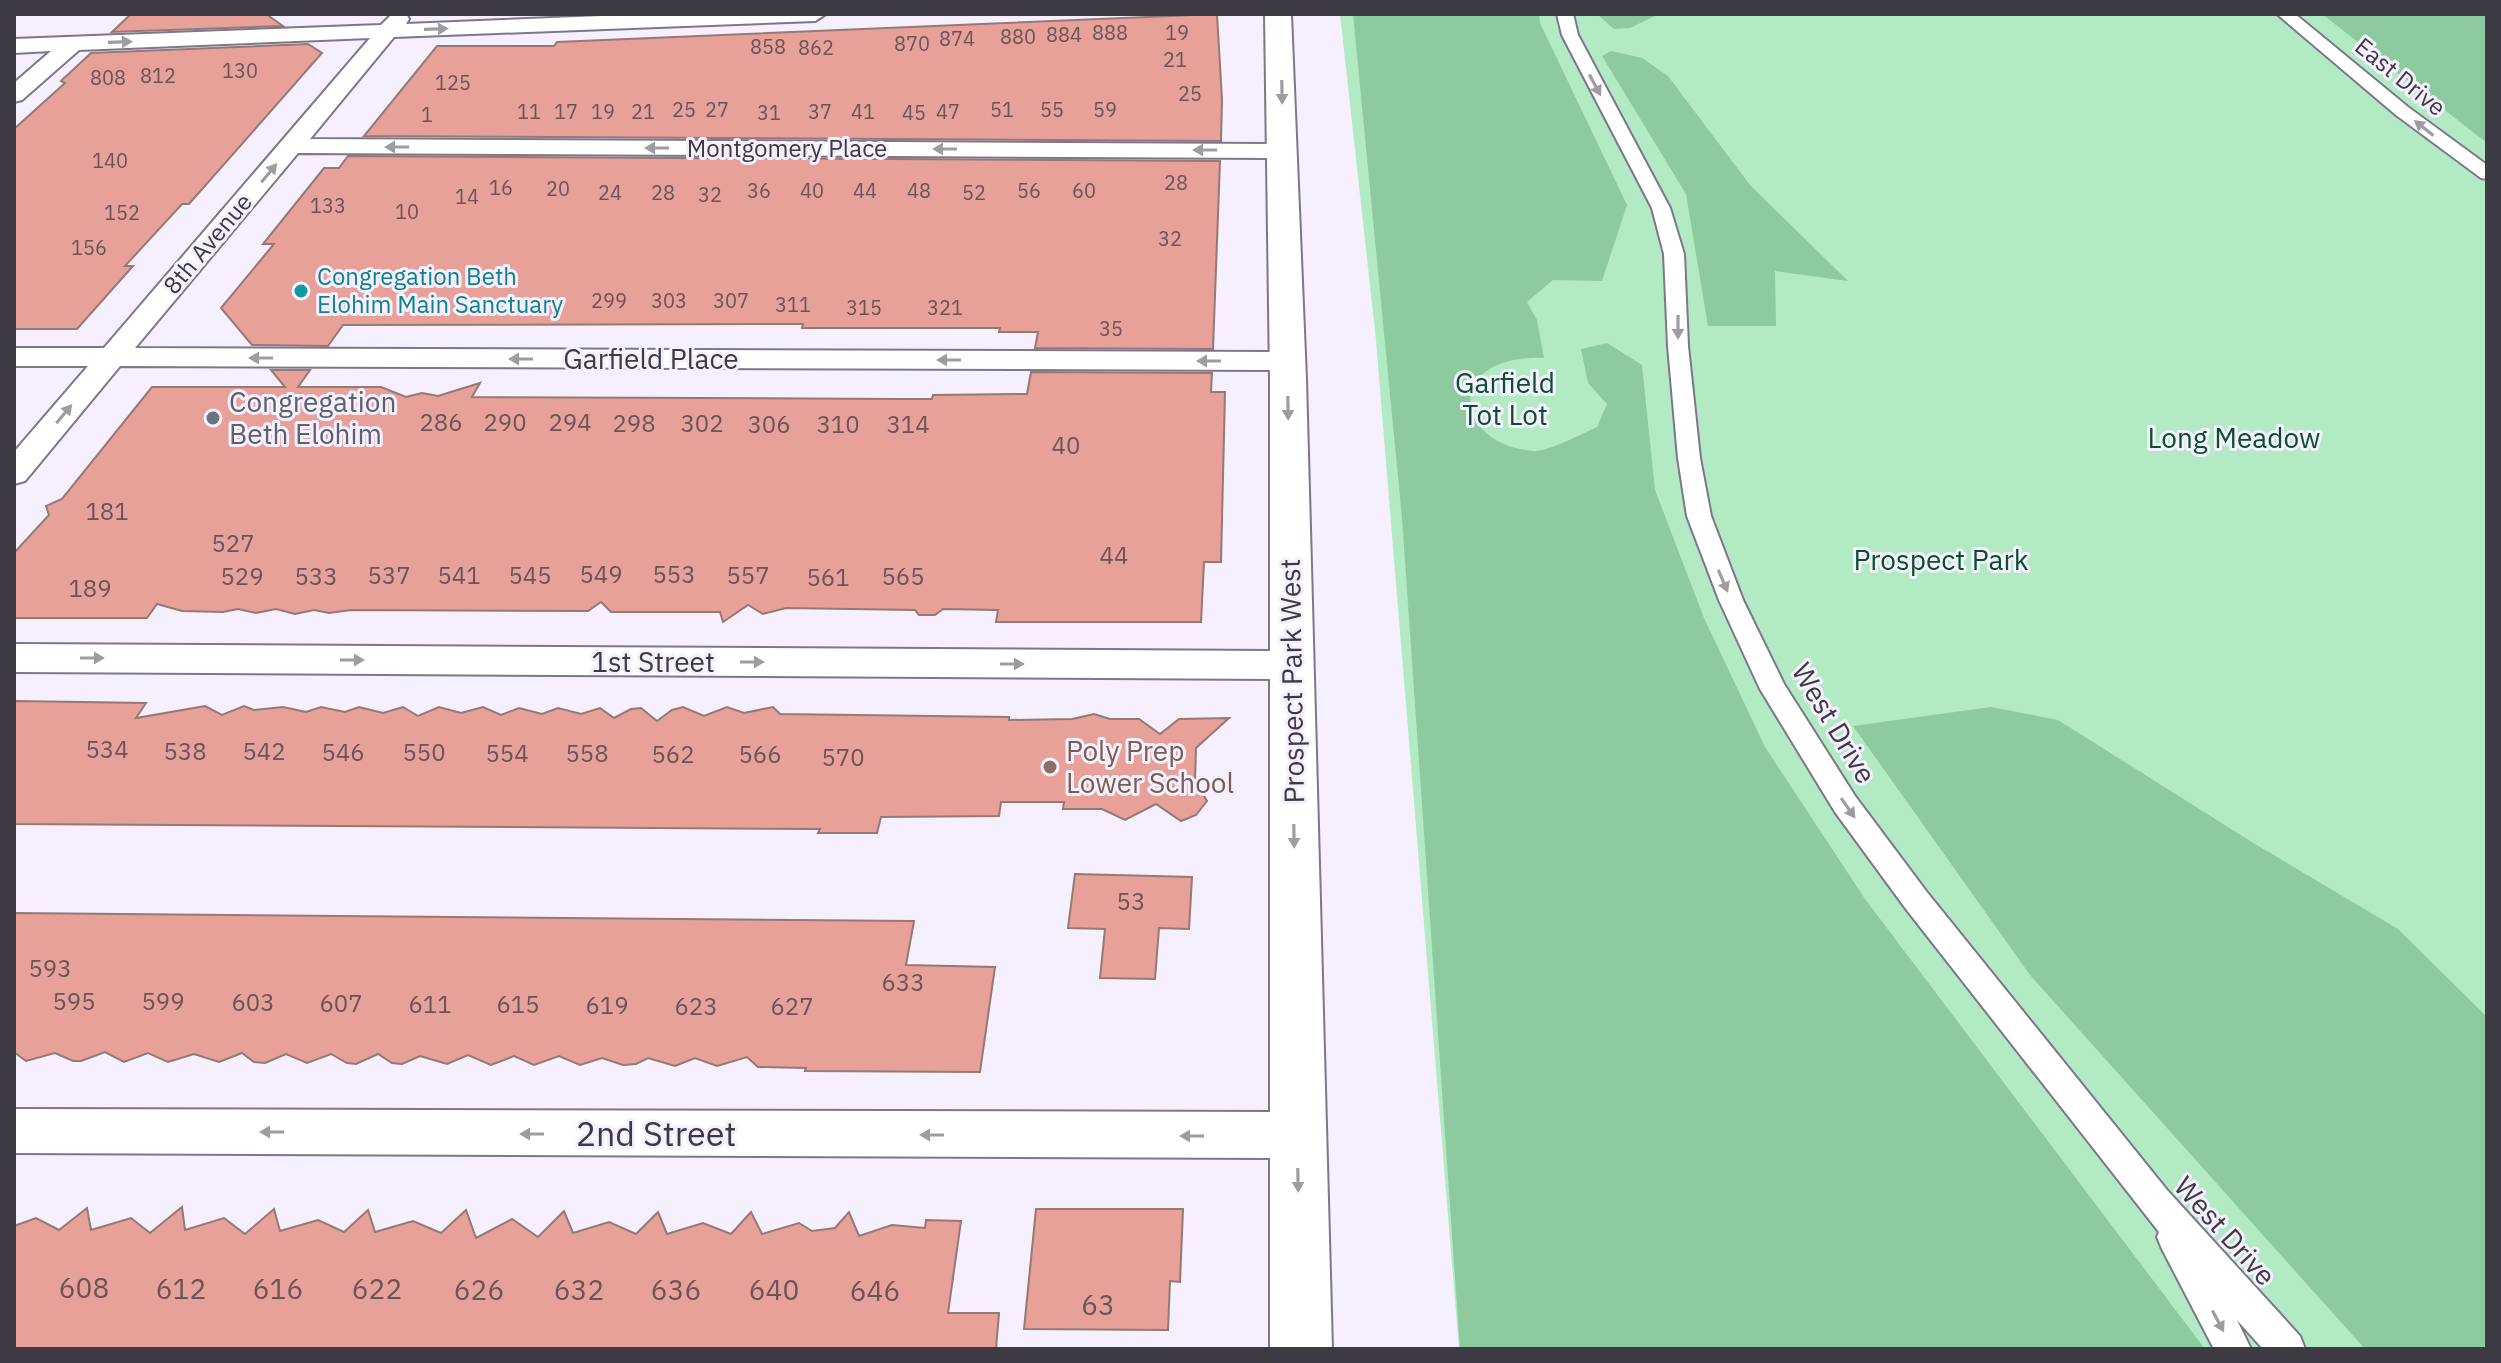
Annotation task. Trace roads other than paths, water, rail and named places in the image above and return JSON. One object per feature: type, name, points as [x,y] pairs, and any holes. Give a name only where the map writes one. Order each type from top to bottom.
[{"type":"street","points":[[14,46],[396,23],[815,14]]},
{"type":"street","name":"Prospect Park West","points":[[1278,14],[1287,361],[1301,1349]]},
{"type":"street","name":"West Drive","points":[[1565,14],[1570,35],[1661,208],[1674,254],[1678,346],[1689,458],[1699,516],[1731,600],[1773,689],[1845,804],[1916,900],[2155,1202],[2287,1349]]},
{"type":"street","name":"East Drive","points":[[2285,14],[2402,111],[2487,174]]},
{"type":"street","name":"8th Avenue","points":[[14,473],[396,23]]},
{"type":"street","points":[[14,95],[73,44]]},
{"type":"street","name":"Montgomery Place","points":[[292,146],[1283,151]]},
{"type":"street","name":"Garfield Place","points":[[14,357],[1287,361]]},
{"type":"street","name":"1st Street","points":[[14,658],[1291,665]]},
{"type":"street","name":"2nd Street","points":[[14,1131],[1298,1135]]},
{"type":"street","points":[[2155,1202],[2233,1349]]},
{"type":"place","name":"Congregation Beth Elohim Main Sanctuary","points":[[301,291]]},
{"type":"place","name":"Congregation Beth Elohim","points":[[213,418]]},
{"type":"place","name":"Poly Prep Lower School","points":[[1050,767]]},
{"type":"park label","name":"Garfield Tot Lot","points":[[1505,399]]},
{"type":"park label","name":"Long Meadow","points":[[2234,438]]},
{"type":"park label","name":"Prospect Park","points":[[1941,560]]}]
